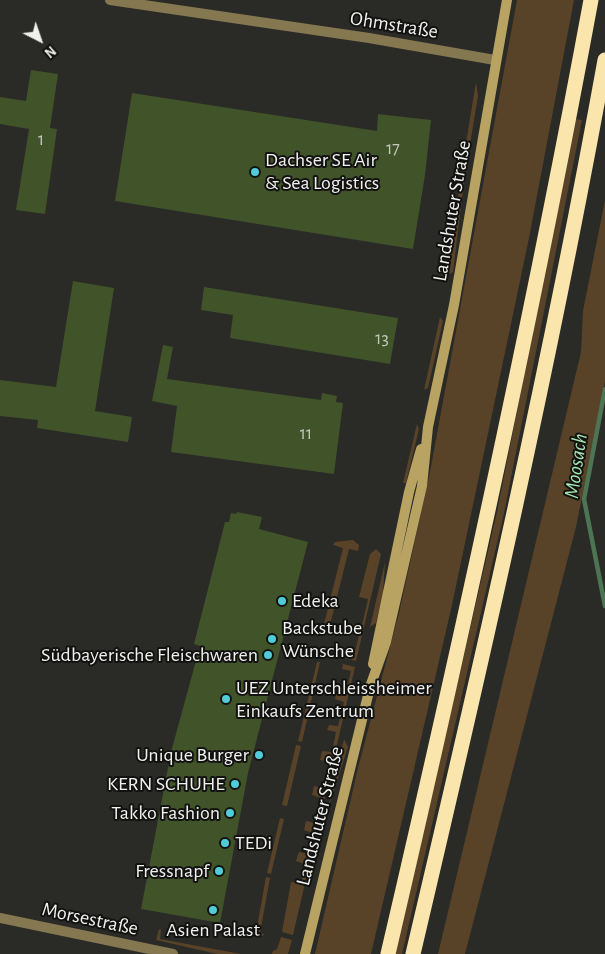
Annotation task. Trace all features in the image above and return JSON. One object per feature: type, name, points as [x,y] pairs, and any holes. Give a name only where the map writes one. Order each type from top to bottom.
[{"type":"highway","points":[[388,954],[445,707],[542,259],[591,0]]},
{"type":"highway","points":[[414,954],[482,663],[545,370],[572,243],[605,60]]},
{"type":"main road","name":"Landshuter Straße","points":[[305,954],[370,687],[386,642],[422,486],[428,427],[468,228],[495,60],[507,0]]},
{"type":"street","name":"Ohmstraße","points":[[110,0],[170,4],[495,60]]},
{"type":"street","name":"Morsestraße","points":[[0,918],[173,954]]},
{"type":"shaded area","points":[[517,0],[574,0],[529,238],[452,605],[371,954],[315,954],[358,768],[399,613],[430,472]]},
{"type":"shaded area","points":[[476,82],[478,96],[465,174],[453,272],[449,274],[461,173]]},
{"type":"shaded area","points":[[575,119],[582,120],[504,513],[402,954],[395,954],[497,512]]},
{"type":"shaded area","points":[[605,200],[605,381],[576,527],[465,954],[438,954],[581,352],[583,311]]},
{"type":"shaded area","points":[[440,317],[443,321],[428,388],[424,390]]},
{"type":"shaded area","points":[[417,424],[419,429],[406,483],[403,483]]},
{"type":"shaded area","points":[[353,540],[359,545],[358,551],[349,549],[330,625],[324,624],[343,548],[333,545],[335,542]]},
{"type":"shaded area","points":[[376,549],[381,554],[356,661],[344,658],[345,654],[354,656],[360,631],[351,628],[352,624],[362,625],[368,599],[359,597],[370,554]]},
{"type":"shaded area","points":[[385,562],[383,594],[376,623],[370,627]]},
{"type":"shaded area","points":[[317,662],[320,662],[302,742],[298,741]]},
{"type":"shaded area","points":[[343,664],[355,667],[293,935],[282,932],[291,882],[301,884],[305,864],[296,861],[299,852],[308,854],[313,833],[304,830],[306,821],[315,823],[321,798],[312,795],[314,786],[323,788],[329,762],[320,760],[322,751],[332,752],[336,732],[327,730],[329,725],[338,726],[344,702],[335,699],[336,694],[345,696],[351,671],[342,669]]},
{"type":"shaded area","points":[[344,739],[348,747],[327,812]]},
{"type":"shaded area","points":[[296,745],[301,746],[287,806],[282,805]]},
{"type":"shaded area","points":[[280,818],[284,819],[271,874],[267,873]]},
{"type":"shaded area","points":[[266,877],[270,878],[260,933],[264,934],[263,936],[251,934],[256,933]]},
{"type":"shaded area","points":[[159,929],[161,930],[160,939],[241,954],[217,954],[156,940]]},
{"type":"shaded area","points":[[281,937],[292,940],[288,954],[272,954],[277,949]]},
{"type":"building","points":[[31,70],[58,74],[50,128],[57,129],[45,214],[16,210],[29,129],[0,124],[0,97],[26,101]]},
{"type":"building","name":"Dachser SE Air & Sea Logistics","points":[[132,93],[377,131],[378,114],[431,120],[425,175],[413,249],[115,201]]},
{"type":"building","points":[[73,281],[114,288],[95,411],[132,417],[128,442],[37,428],[38,420],[0,416],[0,380],[56,387]]},
{"type":"building","points":[[204,287],[398,318],[390,364],[230,338],[233,315],[201,310]]},
{"type":"building","points":[[163,345],[173,347],[167,379],[321,400],[322,393],[337,396],[336,402],[343,403],[334,474],[171,452],[177,406],[152,401]]},
{"type":"building","name":"UEZ Unterschleissheimer Einkaufs Zentrum","points":[[237,512],[262,517],[259,529],[308,542],[248,773],[220,923],[141,909],[171,752],[200,646],[194,644],[225,522],[229,522],[231,513],[236,514]]},
{"type":"waterway","name":"Moosach","points":[[605,389],[584,499],[605,606]]},
{"type":"place","name":"Dachser SE Air & Sea Logistics","points":[[255,172]]},
{"type":"place","name":"Edeka","points":[[282,601]]},
{"type":"place","name":"Backstube Wünsche","points":[[272,639]]},
{"type":"place","name":"Südbayerische Fleischwaren","points":[[268,655]]},
{"type":"place","name":"UEZ Unterschleissheimer Einkaufs Zentrum","points":[[226,699]]},
{"type":"place","name":"Unique Burger","points":[[259,755]]},
{"type":"place","name":"KERN SCHUHE","points":[[235,784]]},
{"type":"place","name":"Takko Fashion","points":[[230,813]]},
{"type":"place","name":"TEDi","points":[[225,843]]},
{"type":"place","name":"Fressnapf","points":[[219,871]]},
{"type":"place","name":"Asien Palast","points":[[213,910]]}]
